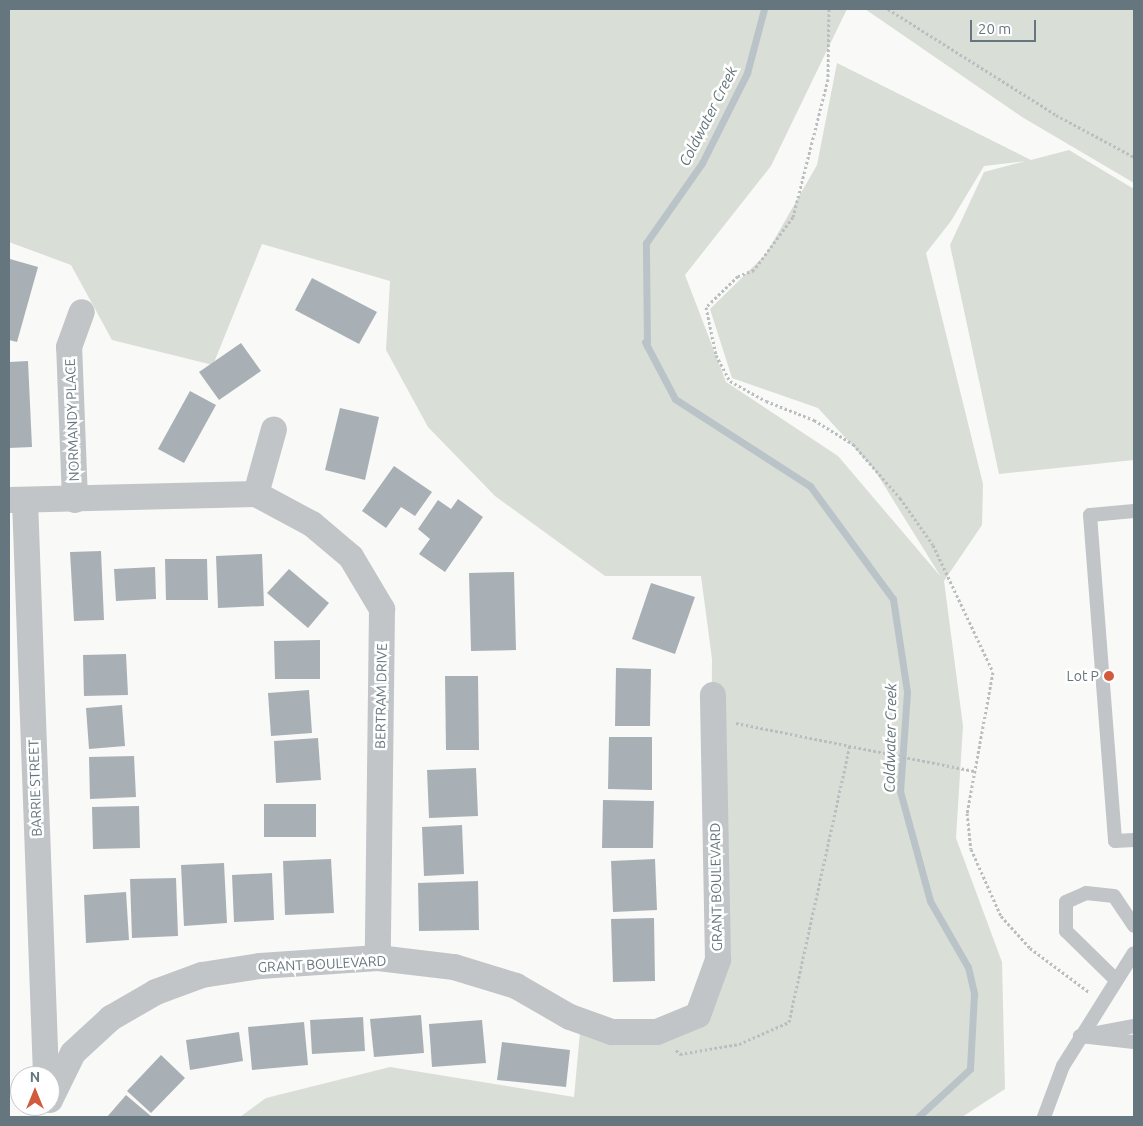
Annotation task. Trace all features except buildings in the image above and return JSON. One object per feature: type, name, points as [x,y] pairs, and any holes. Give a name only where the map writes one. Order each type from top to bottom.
[{"type":"street","name":"NORMANDY PLACE","points":[[75,500],[69,346],[82,312]]},
{"type":"street","points":[[17,500],[256,494],[274,429]]},
{"type":"street","name":"BERTRAM DRIVE","points":[[256,494],[312,524],[351,557],[382,609],[378,958]]},
{"type":"street","name":"BARRIE STREET","points":[[17,500],[45,1066]]},
{"type":"street","name":"GRANT BOULEVARD","points":[[60,1079],[73,1053],[111,1018],[156,992],[212,973],[378,958],[454,967],[516,986],[570,1017],[612,1032],[657,1032],[698,1015],[718,960],[713,707]]},
{"type":"lane","points":[[1134,511],[1090,515],[1115,841],[1134,840]]},
{"type":"lane","points":[[1116,980],[1066,931],[1066,902],[1086,893],[1114,896],[1134,926]]},
{"type":"lane","points":[[1044,1117],[1080,1036],[1134,953]]},
{"type":"lane","points":[[1080,1036],[1134,1026]]},
{"type":"lane","points":[[1080,1036],[1134,1042]]},
{"type":"path","points":[[829,9],[828,79],[793,217],[754,270],[738,276],[706,307],[710,333],[730,380],[766,401],[814,420],[853,444],[900,498],[932,545],[993,672],[974,771],[968,822],[971,849],[984,885],[1001,916],[1030,948],[1102,1000]]},
{"type":"path","points":[[888,9],[1056,115],[1134,158]]},
{"type":"path","points":[[713,707],[850,745],[974,771]]},
{"type":"path","points":[[657,1032],[680,1054],[739,1044],[789,1022],[850,745]]},
{"type":"shaded area","points":[[9,9],[847,9],[771,166],[685,275],[726,382],[838,456],[941,577],[874,469],[818,408],[732,378],[710,309],[766,254],[817,165],[837,63],[1031,160],[1069,150],[1134,189],[1134,460],[999,474],[950,245],[984,172],[1026,161],[984,166],[951,221],[926,253],[983,484],[982,525],[944,581],[963,726],[956,838],[1002,962],[1005,1089],[962,1117],[240,1117],[266,1098],[390,1067],[574,1097],[580,1032],[657,1025],[690,1013],[710,985],[712,659],[701,576],[605,576],[495,496],[428,427],[386,350],[390,281],[262,244],[213,365],[112,340],[71,265],[9,242]]},
{"type":"shaded area","points":[[865,9],[1134,9],[1134,183],[1022,117]]},
{"type":"waterway","name":"Coldwater Creek","points":[[647,346],[646,243],[702,163],[747,73],[764,9]]},
{"type":"waterway","name":"Coldwater Creek","points":[[645,342],[675,399],[810,486],[893,599],[907,692],[900,791],[930,901],[968,967],[974,994],[970,1069],[918,1117]]},
{"type":"place","name":"Lot P","points":[[1109,676]]}]
